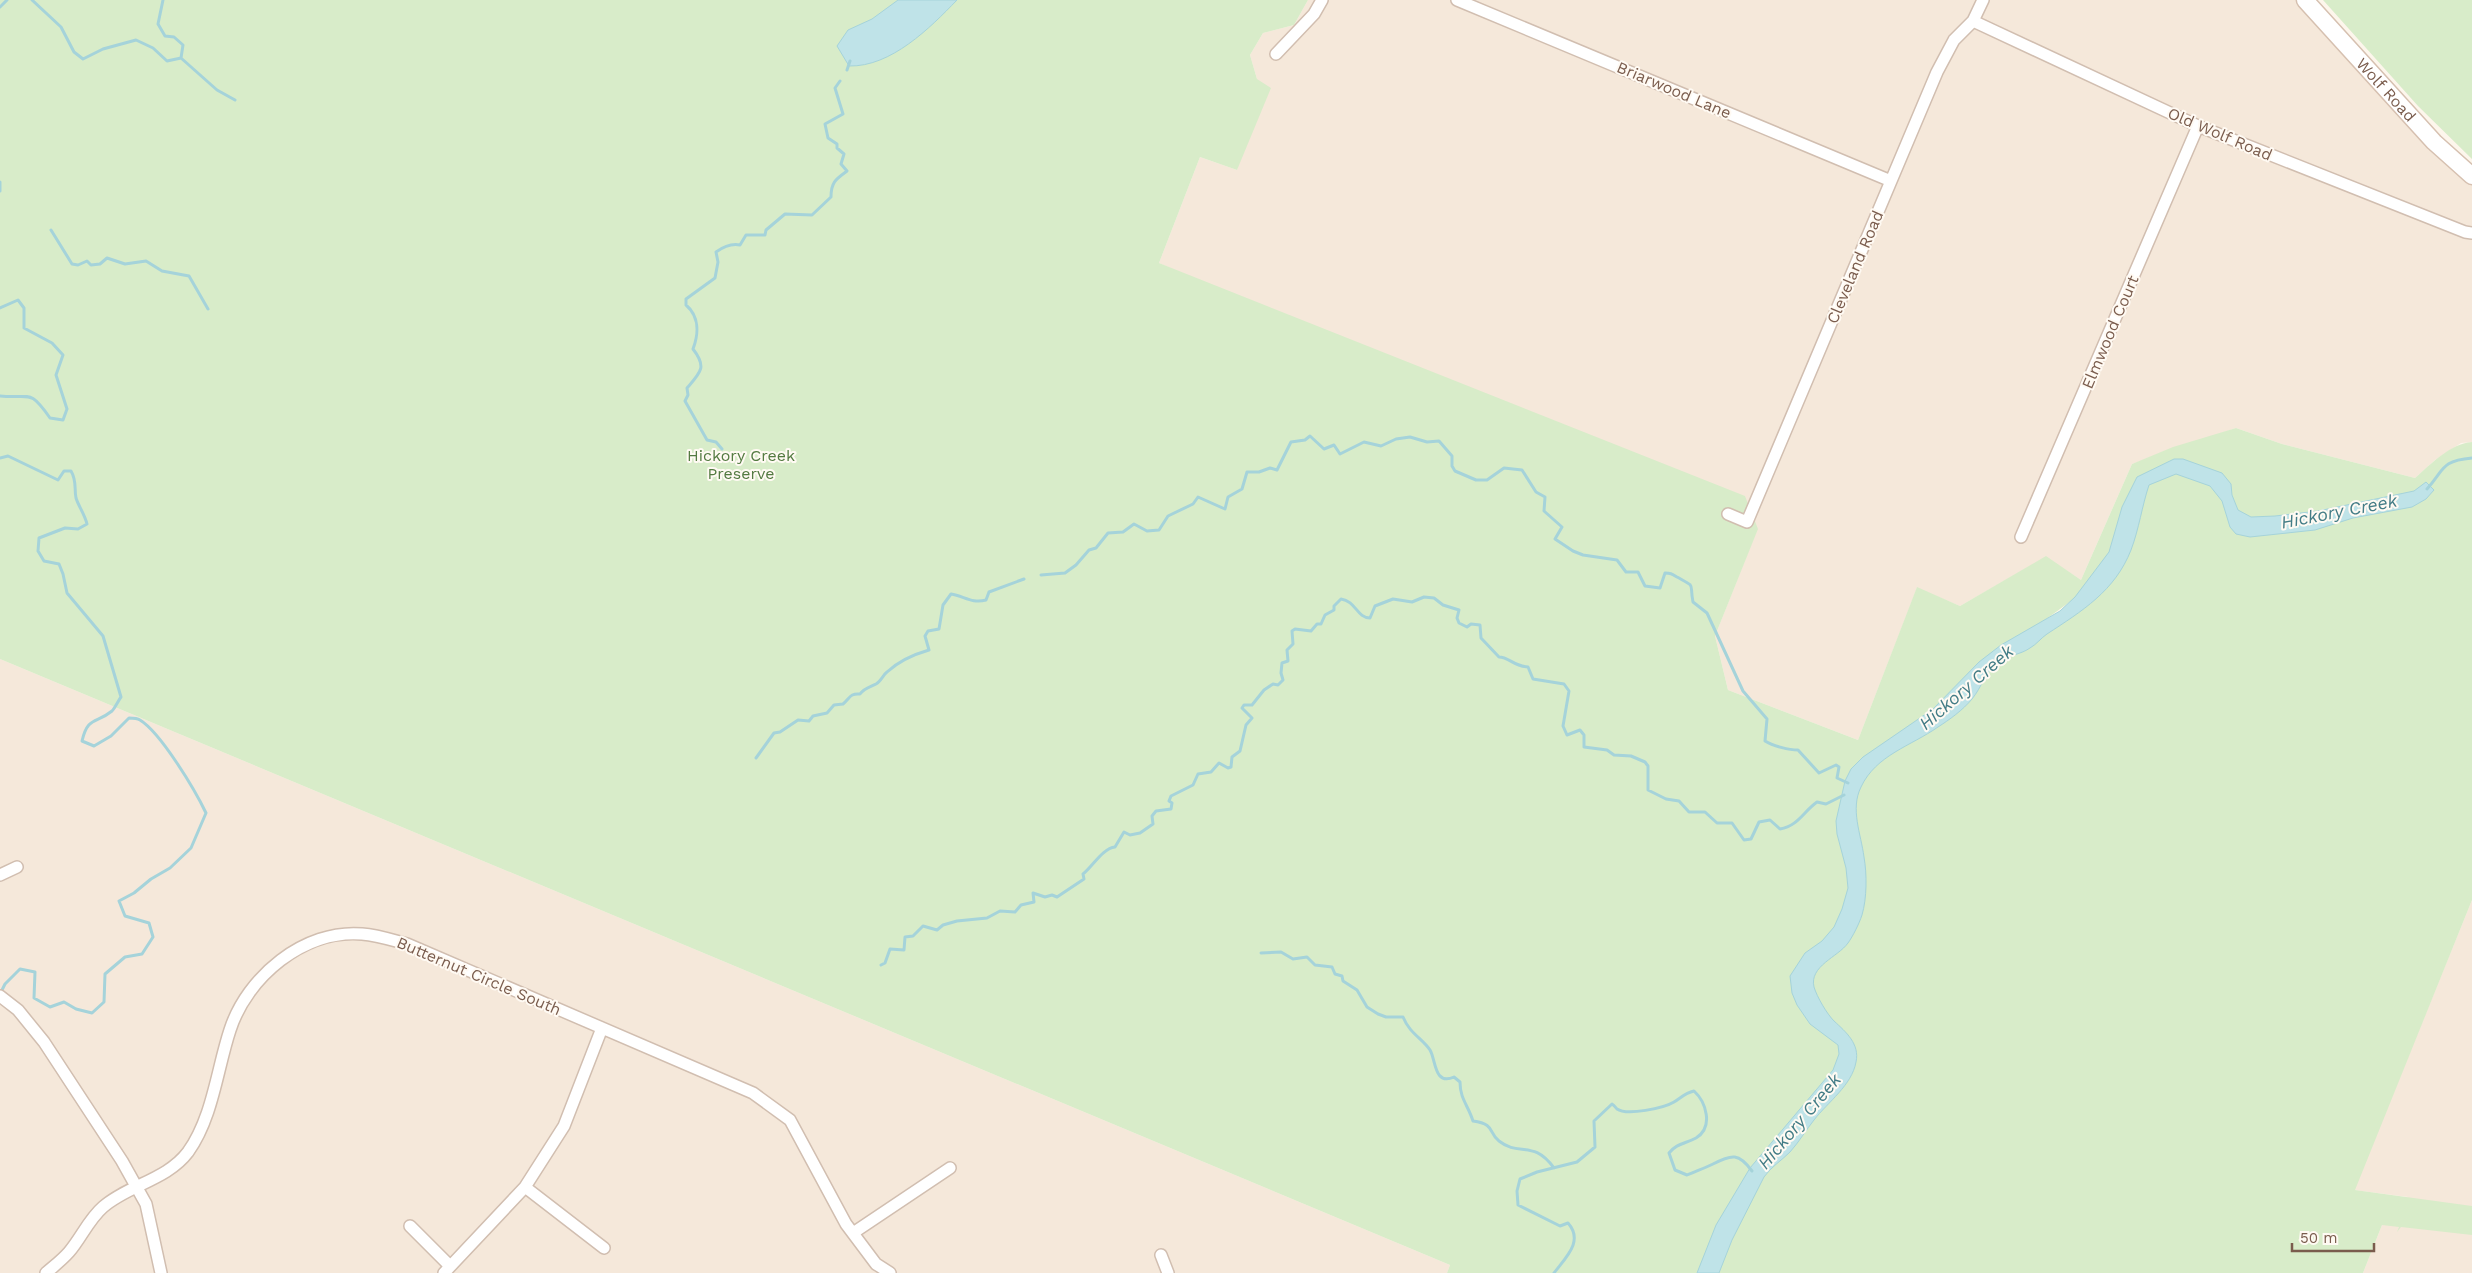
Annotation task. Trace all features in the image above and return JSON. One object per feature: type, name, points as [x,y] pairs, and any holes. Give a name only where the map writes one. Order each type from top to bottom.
[{"type":"main road","name":"Wolf Road","points":[[2305,0],[2434,142],[2472,176]]},
{"type":"street","points":[[1276,54],[1314,14],[1322,0]]},
{"type":"street","name":"Briarwood Lane","points":[[1458,0],[1892,181]]},
{"type":"street","name":"Cleveland Road","points":[[1728,514],[1747,522],[1937,72],[1954,40],[1973,21],[1983,0]]},
{"type":"street","name":"Old Wolf Road","points":[[1973,21],[2198,126],[2464,232],[2472,232]]},
{"type":"street","name":"Elmwood Court","points":[[2021,537],[2198,126]]},
{"type":"street","points":[[0,875],[17,867]]},
{"type":"street","name":"Butternut Circle South","points":[[46,1273],[68,1253],[102,1208],[118,1196],[137,1188],[176,1164],[194,1142],[202,1124],[230,1029],[245,998],[273,967],[293,952],[313,942],[346,934],[362,934],[407,944],[753,1093],[790,1120],[853,1233],[876,1264],[890,1273]]},
{"type":"street","points":[[0,996],[18,1010],[44,1042],[122,1161],[146,1204],[161,1273]]},
{"type":"street","points":[[410,1226],[447,1270],[525,1187],[564,1126],[602,1028]]},
{"type":"street","points":[[853,1233],[950,1168]]},
{"type":"street","points":[[525,1187],[604,1248]]},
{"type":"street","points":[[1161,1255],[1168,1273]]},
{"type":"shaded area","points":[[1308,0],[2298,0],[2472,184],[2472,442],[2461,443],[2435,460],[2415,478],[2282,444],[2236,428],[2132,464],[2081,580],[2046,557],[1960,606],[1917,588],[1858,740],[1728,690],[1715,636],[1757,530],[1159,263],[1200,157],[1237,170],[1257,79],[1250,55],[1263,33],[1294,25]]},
{"type":"shaded area","points":[[0,659],[1450,1265],[1447,1273],[0,1273]]},
{"type":"shaded area","points":[[2472,900],[2472,1273],[2363,1273],[2382,1225],[2408,1197],[2354,1190]]},
{"type":"green space","name":"Hickory Creek Preserve","points":[[0,0],[1308,0],[1294,25],[1263,33],[1250,55],[1257,79],[1271,88],[1237,170],[1200,157],[1159,263],[1745,496],[1758,529],[1715,636],[1728,690],[1858,740],[1917,587],[1960,606],[2046,556],[2081,580],[2132,464],[2173,447],[2236,428],[2282,444],[2415,478],[2449,450],[2472,442],[2472,900],[2355,1190],[2472,1206],[2472,1235],[2401,1227],[2397,1232],[2399,1227],[2382,1225],[2363,1273],[1447,1273],[1450,1265],[0,659]],"holes":[[[2071,601],[2068,607],[1908,731],[1916,721]]]},
{"type":"green space","points":[[2323,0],[2472,0],[2472,159],[2418,106]]},
{"type":"water","points":[[898,0],[957,0],[935,22],[895,53],[865,65],[849,66],[837,46],[848,30],[872,19]]},
{"type":"water","points":[[2174,459],[2183,459],[2222,473],[2231,484],[2232,495],[2238,510],[2251,517],[2318,511],[2414,491],[2426,482],[2434,490],[2426,499],[2412,507],[2353,518],[2315,530],[2250,537],[2236,534],[2230,527],[2222,501],[2210,486],[2176,474],[2149,485],[2131,550],[2107,589],[2085,608],[2032,646],[1998,662],[1990,670],[1972,699],[1960,711],[1928,734],[1895,752],[1876,767],[1861,787],[1856,804],[1857,822],[1866,871],[1866,894],[1862,915],[1848,943],[1825,962],[1816,973],[1814,980],[1815,991],[1825,1010],[1854,1044],[1857,1056],[1854,1070],[1845,1086],[1814,1120],[1793,1148],[1764,1177],[1732,1240],[1719,1273],[1697,1273],[1716,1225],[1750,1168],[1833,1070],[1839,1054],[1838,1045],[1810,1024],[1797,1005],[1792,993],[1790,976],[1805,953],[1822,941],[1834,927],[1842,909],[1848,888],[1846,868],[1837,834],[1836,821],[1845,781],[1851,769],[1863,757],[1933,709],[1979,662],[2001,645],[2060,611],[2075,597],[2109,552],[2122,507],[2137,477]]},
{"type":"waterway","points":[[0,7],[7,0]]},
{"type":"waterway","points":[[32,0],[61,27],[74,52],[83,59],[103,49],[136,40],[153,48],[167,61],[181,58],[183,45],[174,37],[165,36],[158,24],[163,0]]},
{"type":"waterway","points":[[181,58],[217,90],[235,100]]},
{"type":"waterway","points":[[847,70],[850,61]]},
{"type":"waterway","points":[[722,449],[716,442],[707,440],[685,401],[688,395],[687,388],[696,378],[701,365],[693,349],[697,331],[696,320],[686,305],[686,299],[715,278],[718,262],[716,252],[727,246],[740,245],[746,235],[765,235],[766,230],[785,214],[812,215],[831,197],[835,181],[847,171],[841,164],[844,154],[837,148],[837,144],[828,138],[825,124],[843,114],[835,88],[840,81]]},
{"type":"waterway","points":[[0,182],[0,191]]},
{"type":"waterway","points":[[51,230],[72,264],[78,265],[87,261],[91,265],[100,264],[107,258],[125,264],[146,261],[162,271],[189,276],[208,309]]},
{"type":"waterway","points":[[0,308],[18,300],[24,308],[24,328],[52,343],[63,355],[56,375],[67,409],[63,420],[50,418],[38,402],[29,397],[0,396]]},
{"type":"waterway","points":[[1041,575],[1065,573],[1076,565],[1089,550],[1096,548],[1108,533],[1123,532],[1134,524],[1147,531],[1159,530],[1168,516],[1193,504],[1198,497],[1225,509],[1228,497],[1242,489],[1247,472],[1259,472],[1270,468],[1277,470],[1291,442],[1305,440],[1310,436],[1324,449],[1334,445],[1340,454],[1364,442],[1381,446],[1396,439],[1410,437],[1427,442],[1439,441],[1452,456],[1452,466],[1455,471],[1476,480],[1487,480],[1504,468],[1522,470],[1536,492],[1545,497],[1544,511],[1562,527],[1555,539],[1573,551],[1583,555],[1617,560],[1626,572],[1638,572],[1645,586],[1660,588],[1665,573],[1673,574],[1690,584],[1693,602],[1707,613],[1743,691],[1767,719],[1765,741],[1772,745],[1798,750],[1819,773],[1836,765],[1839,767],[1837,778],[1848,783]]},
{"type":"waterway","points":[[0,458],[8,456],[58,480],[64,471],[71,471],[74,478],[76,498],[87,524],[78,529],[65,528],[39,538],[38,551],[44,561],[59,564],[67,593],[103,636],[121,697],[112,711],[90,724],[84,733],[82,741],[94,746],[111,736],[129,718],[140,720],[158,737],[167,749],[186,777],[206,813],[191,848],[170,868],[119,901],[125,916],[149,923],[153,937],[142,954],[125,957],[105,974],[104,1002],[92,1013],[76,1009],[64,1002],[50,1007],[34,998],[35,972],[20,969],[5,984],[0,994]]},
{"type":"waterway","name":"Hickory Creek","points":[[2427,489],[2448,464],[2472,458]]},
{"type":"waterway","points":[[756,758],[774,733],[780,732],[798,720],[809,721],[813,716],[827,713],[834,705],[843,704],[852,695],[860,694],[865,689],[876,684],[887,672],[902,661],[929,650],[925,636],[928,631],[939,629],[943,605],[951,594],[972,600],[986,600],[989,592],[1024,579]]},
{"type":"waterway","points":[[881,965],[885,963],[890,949],[904,950],[905,937],[913,936],[923,926],[937,930],[943,925],[957,921],[987,918],[1000,911],[1015,912],[1021,905],[1034,902],[1033,893],[1045,897],[1052,895],[1057,897],[1084,879],[1083,874],[1102,854],[1115,847],[1124,832],[1130,835],[1140,833],[1153,824],[1152,816],[1156,811],[1171,809],[1172,803],[1169,801],[1171,796],[1193,785],[1198,774],[1211,772],[1219,763],[1228,768],[1231,767],[1232,757],[1240,751],[1246,725],[1252,718],[1242,708],[1244,705],[1252,705],[1264,690],[1273,684],[1278,685],[1283,680],[1281,673],[1282,663],[1288,661],[1287,650],[1293,644],[1292,631],[1295,629],[1311,631],[1317,624],[1321,624],[1325,615],[1334,610],[1334,606],[1341,599],[1346,600],[1362,615],[1370,618],[1375,606],[1393,599],[1412,602],[1424,597],[1434,598],[1443,605],[1459,610],[1457,618],[1459,623],[1467,627],[1471,624],[1480,625],[1481,638],[1499,657],[1528,667],[1533,679],[1564,684],[1569,691],[1563,726],[1567,735],[1580,730],[1584,735],[1584,747],[1607,750],[1614,755],[1631,756],[1645,762],[1648,766],[1648,790],[1666,799],[1679,801],[1689,812],[1705,812],[1717,823],[1732,823],[1744,840],[1751,839],[1759,822],[1770,820],[1780,829],[1796,822],[1817,802],[1826,804],[1844,795]]},
{"type":"waterway","points":[[1261,953],[1281,952],[1293,959],[1307,957],[1315,965],[1332,967],[1335,974],[1342,976],[1343,981],[1357,990],[1367,1007],[1386,1017],[1403,1017],[1409,1028],[1430,1050],[1439,1075],[1447,1079],[1454,1077],[1460,1082],[1463,1098],[1473,1121],[1485,1124],[1496,1138],[1506,1146],[1533,1151],[1546,1159],[1554,1168]]},
{"type":"waterway","points":[[1554,1273],[1572,1249],[1574,1243],[1572,1230],[1568,1223],[1560,1226],[1518,1205],[1517,1191],[1520,1179],[1537,1172],[1577,1162],[1595,1147],[1594,1121],[1612,1104],[1617,1109],[1629,1112],[1654,1109],[1674,1102],[1694,1091],[1705,1108],[1705,1128],[1696,1138],[1678,1145],[1669,1153],[1675,1170],[1687,1175],[1725,1158],[1735,1157],[1743,1161],[1752,1171]]}]
